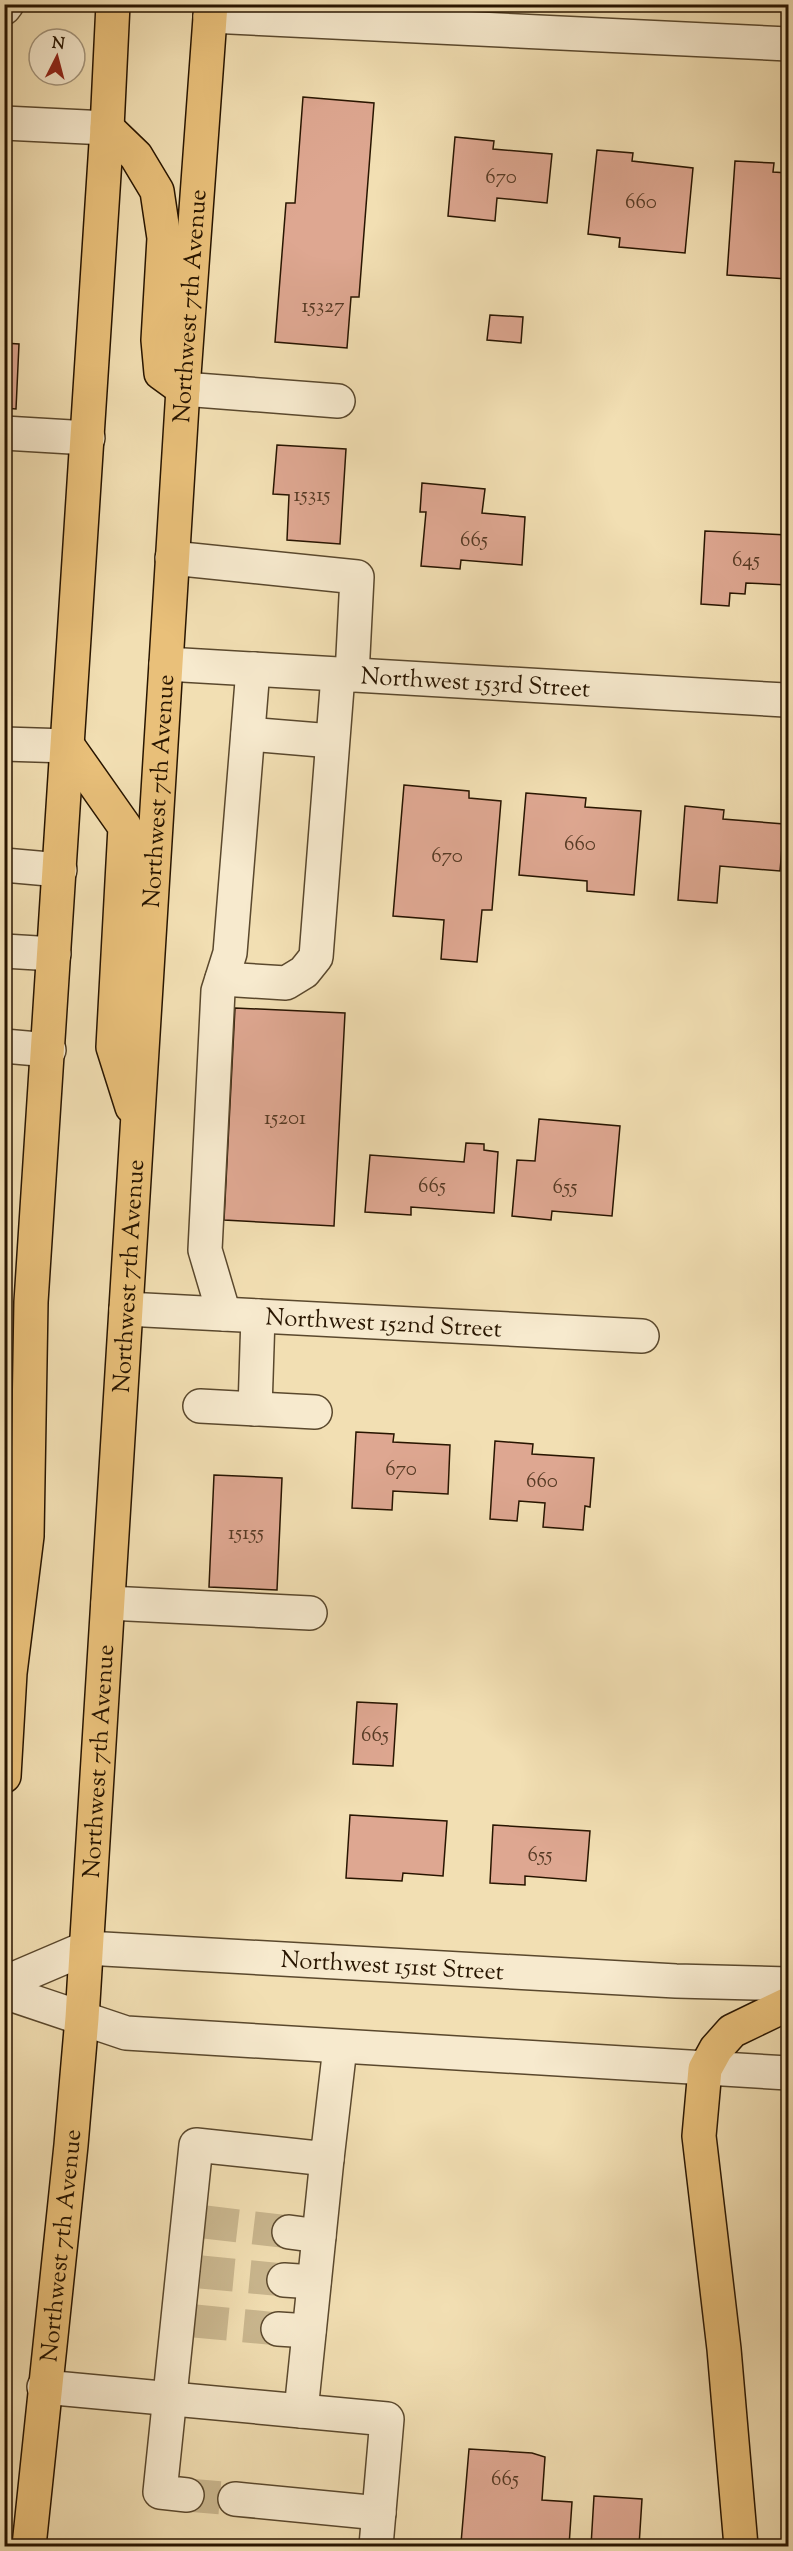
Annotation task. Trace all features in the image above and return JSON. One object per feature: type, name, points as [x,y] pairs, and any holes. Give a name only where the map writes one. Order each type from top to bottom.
[{"type":"main road","points":[[4,1776],[8,1673],[27,1536],[32,1302],[107,128],[112,5]]},
{"type":"main road","name":"Northwest 7th Avenue","points":[[29,2547],[82,2018],[207,8]]},
{"type":"main road","points":[[107,128],[136,156],[157,191],[164,238],[158,340],[161,373],[183,389]]},
{"type":"main road","points":[[68,746],[125,827],[113,1047],[138,1124]]},
{"type":"main road","points":[[741,2547],[724,2349],[699,2136],[705,2069],[716,2049],[732,2031],[789,2004]]},
{"type":"street","points":[[207,8],[516,18],[789,44]]},
{"type":"street","points":[[4,123],[107,128]]},
{"type":"street","points":[[183,389],[338,401]]},
{"type":"street","points":[[4,434],[87,438]]},
{"type":"street","points":[[172,558],[357,577],[345,675],[332,741],[316,957],[304,972],[286,983],[222,979]]},
{"type":"street","name":"Northwest 153rd Street","points":[[166,664],[785,700]]},
{"type":"street","points":[[224,1314],[205,1250],[218,991],[230,954],[252,669]]},
{"type":"street","points":[[248,734],[332,741]]},
{"type":"street","points":[[4,744],[68,746]]},
{"type":"street","points":[[4,865],[60,870]]},
{"type":"street","points":[[4,951],[54,954]]},
{"type":"street","points":[[4,1046],[49,1050]]},
{"type":"street","name":"Northwest 152nd Street","points":[[126,1309],[642,1336]]},
{"type":"street","points":[[255,1409],[258,1316]]},
{"type":"street","points":[[200,1406],[315,1413]]},
{"type":"street","points":[[108,1603],[310,1613]]},
{"type":"street","name":"Northwest 151st Street","points":[[4,1983],[86,1948],[676,1981],[789,1984]]},
{"type":"street","points":[[4,1992],[126,2033],[789,2073]]},
{"type":"street","points":[[301,2411],[294,2330],[304,2234],[327,2159],[340,2047]]},
{"type":"street","points":[[187,2495],[160,2492],[168,2399],[186,2320],[196,2221],[196,2145],[327,2159]]},
{"type":"street","points":[[44,2387],[387,2419],[376,2547]]},
{"type":"street","points":[[235,2499],[379,2513]]},
{"type":"building","points":[[303,97],[374,103],[359,297],[351,297],[347,348],[275,342],[286,203],[295,203]]},
{"type":"building","points":[[455,137],[494,141],[493,149],[552,154],[547,203],[497,198],[495,221],[448,216]]},
{"type":"building","points":[[597,150],[633,153],[632,161],[693,168],[685,253],[619,247],[620,238],[588,234]]},
{"type":"building","points":[[735,161],[774,163],[773,172],[788,173],[787,279],[727,275]]},
{"type":"building","points":[[490,315],[523,317],[521,343],[487,340]]},
{"type":"building","points":[[4,343],[19,344],[16,409],[4,408]]},
{"type":"building","points":[[277,445],[346,449],[340,544],[287,540],[289,495],[273,494]]},
{"type":"building","points":[[4,451],[10,451],[4,581]]},
{"type":"building","points":[[422,483],[485,489],[482,513],[525,517],[522,565],[461,560],[460,569],[421,566],[426,512],[420,512]]},
{"type":"building","points":[[705,531],[788,535],[788,585],[746,583],[745,594],[730,593],[729,606],[701,604]]},
{"type":"building","points":[[404,785],[469,791],[469,798],[501,801],[492,910],[482,910],[477,962],[441,959],[444,920],[393,916]]},
{"type":"building","points":[[526,793],[586,798],[585,807],[641,811],[634,895],[587,891],[587,881],[519,875]]},
{"type":"building","points":[[685,806],[724,810],[723,819],[784,824],[780,871],[720,866],[717,903],[678,900]]},
{"type":"building","points":[[235,1008],[345,1013],[334,1226],[224,1220]]},
{"type":"building","points":[[539,1119],[620,1126],[612,1216],[552,1211],[551,1220],[512,1216],[517,1160],[535,1161]]},
{"type":"building","points":[[466,1143],[484,1144],[484,1150],[498,1152],[494,1213],[411,1207],[411,1215],[365,1212],[370,1155],[464,1162]]},
{"type":"building","points":[[356,1432],[394,1434],[393,1442],[450,1445],[448,1494],[393,1491],[392,1510],[352,1508]]},
{"type":"building","points":[[495,1441],[533,1444],[532,1454],[594,1458],[590,1507],[585,1506],[583,1530],[543,1527],[545,1503],[519,1501],[517,1521],[490,1519]]},
{"type":"building","points":[[214,1475],[282,1478],[277,1590],[209,1587]]},
{"type":"building","points":[[357,1702],[397,1704],[393,1766],[353,1764]]},
{"type":"building","points":[[350,1815],[447,1821],[443,1876],[403,1873],[402,1881],[346,1878]]},
{"type":"building","points":[[493,1825],[590,1831],[586,1881],[525,1876],[525,1885],[490,1883]]},
{"type":"building","points":[[469,2449],[532,2453],[545,2457],[542,2500],[572,2502],[569,2546],[461,2543]]},
{"type":"building","points":[[594,2496],[642,2499],[639,2546],[591,2546]]},
{"type":"tunnel","points":[[205,2222],[289,2232]]},
{"type":"tunnel","points":[[201,2272],[284,2280]]},
{"type":"tunnel","points":[[195,2321],[278,2329]]},
{"type":"tunnel","points":[[187,2495],[235,2499]]}]
